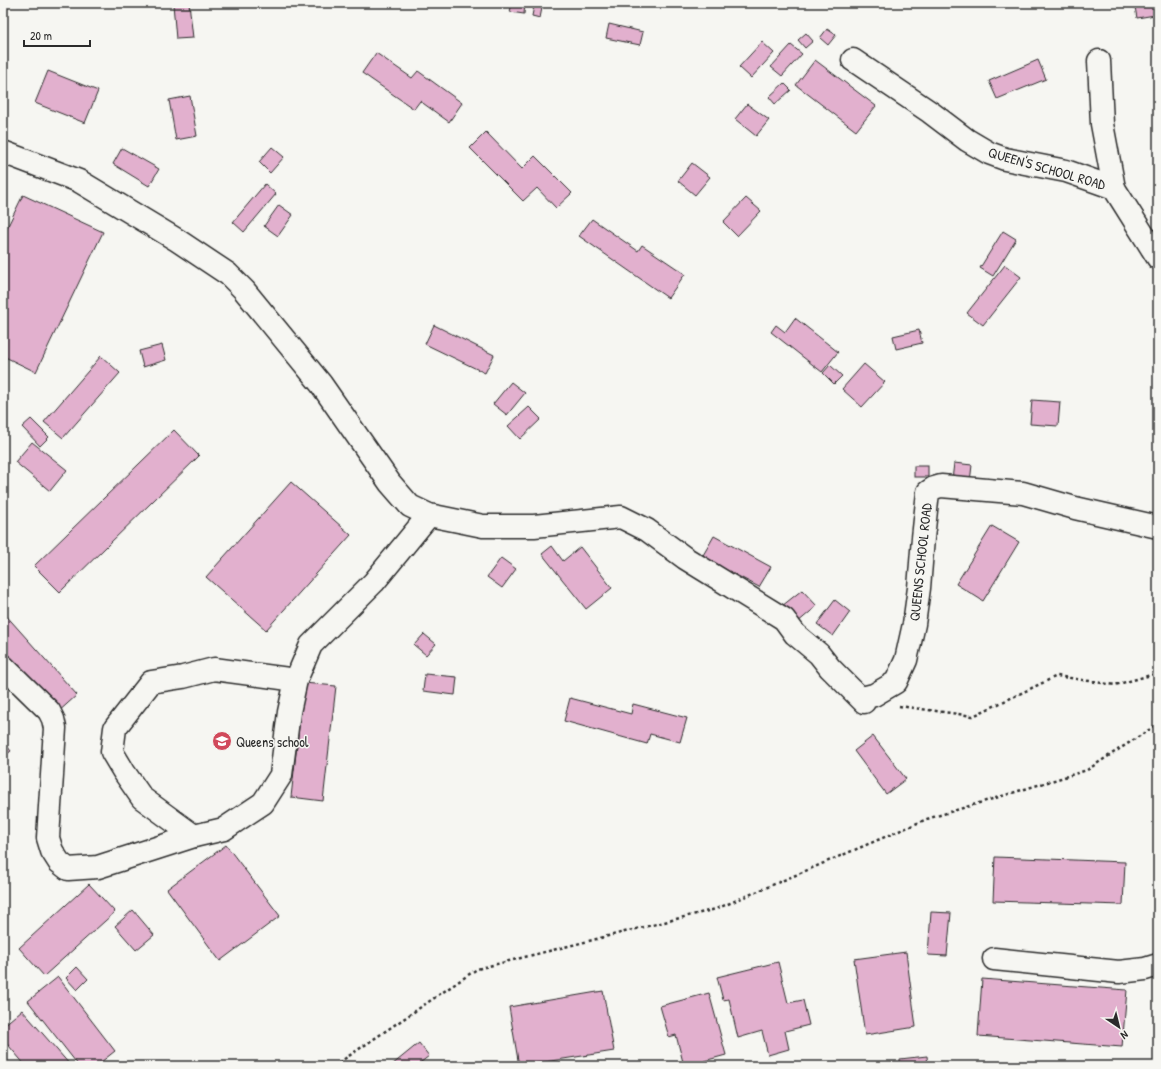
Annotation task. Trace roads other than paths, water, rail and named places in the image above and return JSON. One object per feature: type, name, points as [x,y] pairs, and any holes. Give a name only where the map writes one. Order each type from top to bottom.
[{"type":"street","name":"QUEEN'S SCHOOL ROAD","points":[[852,60],[930,112],[967,140],[989,153],[1005,159],[1066,171],[1114,188],[1158,258]]},
{"type":"street","points":[[1099,61],[1102,124],[1114,188]]},
{"type":"street","points":[[3,152],[79,182],[177,240],[228,274],[244,290],[321,384],[390,484],[410,506],[429,515],[374,582],[311,645],[296,680],[289,712],[280,775],[262,803],[224,829],[194,836],[98,867],[68,869],[59,862],[52,851],[48,838],[55,728],[53,719],[49,711],[3,666]]},
{"type":"street","name":"QUEENS SCHOOL ROAD","points":[[429,515],[483,526],[534,526],[621,517],[647,530],[685,558],[784,619],[795,634],[819,654],[830,668],[864,702],[866,697],[874,695],[896,682],[906,660],[920,588],[928,492],[934,488],[941,486],[1022,493],[1075,508],[1158,527]]},
{"type":"street","points":[[194,836],[142,798],[112,752],[115,728],[151,682],[183,677],[214,669],[296,680]]},
{"type":"street","points":[[994,959],[1119,972],[1145,969],[1158,965]]},
{"type":"place","name":"Queens school","points":[[222,741]]}]
